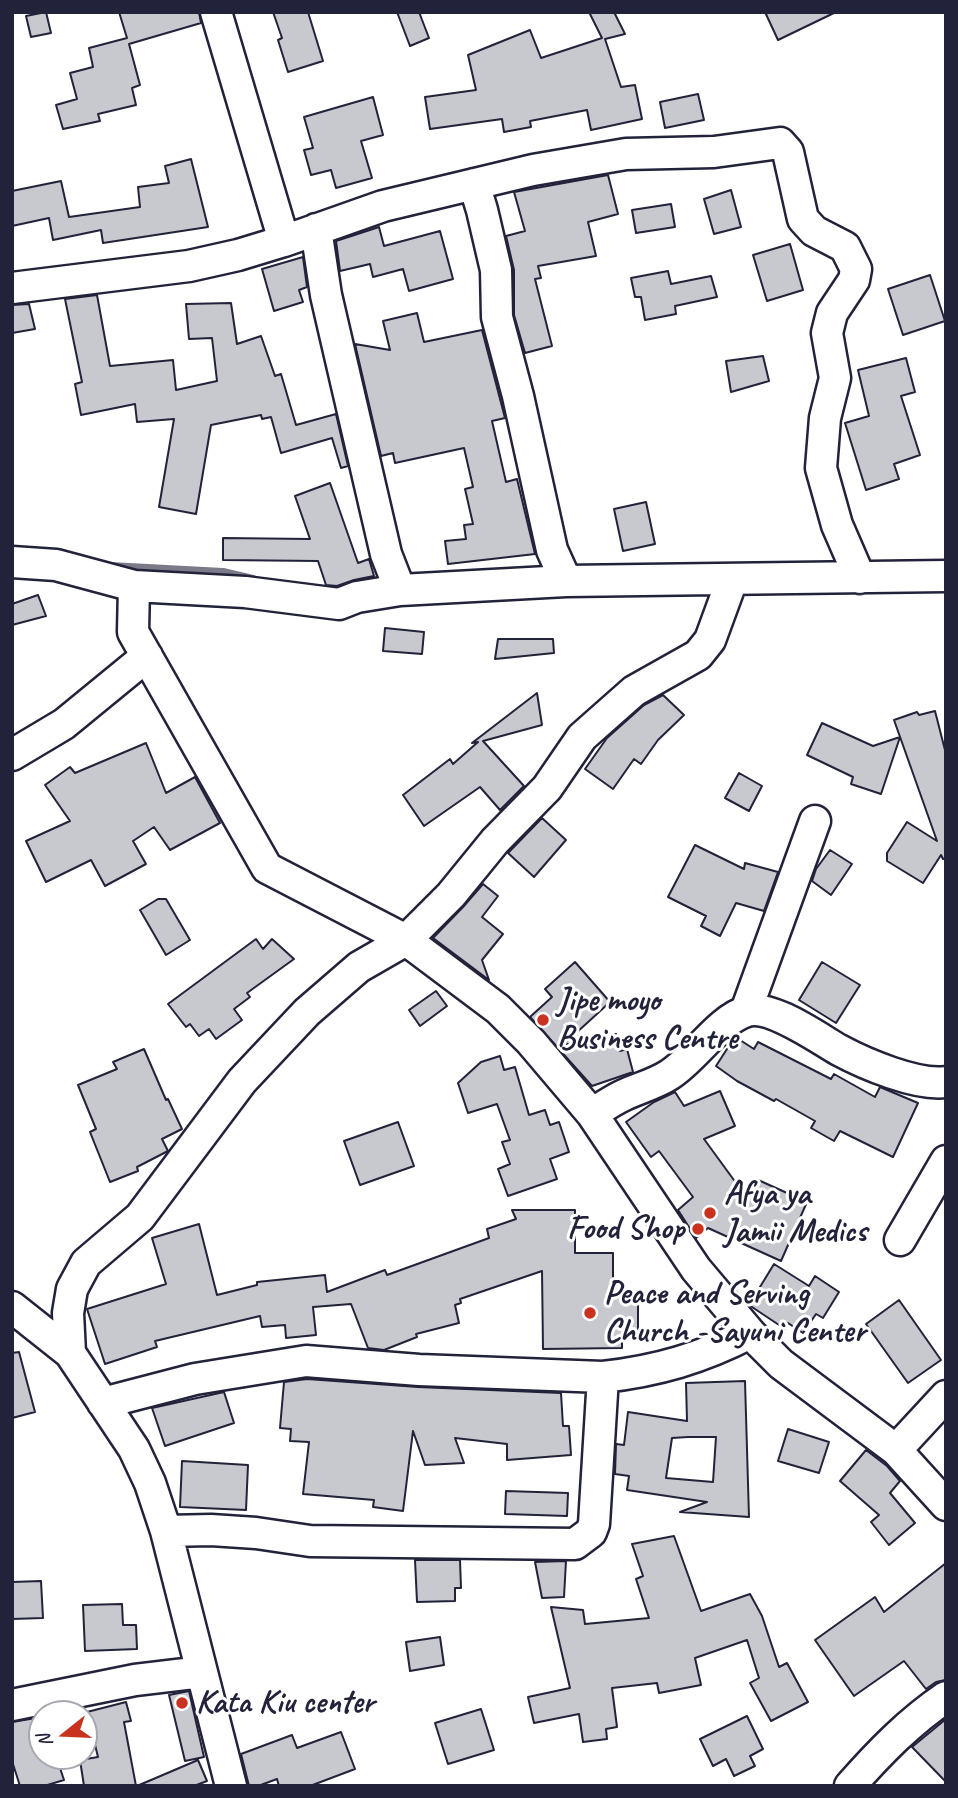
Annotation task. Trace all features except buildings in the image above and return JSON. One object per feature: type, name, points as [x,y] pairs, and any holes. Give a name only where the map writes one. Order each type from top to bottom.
[{"type":"street","points":[[216,12],[284,241]]},
{"type":"street","points":[[12,288],[189,266],[284,241],[383,206],[533,170],[626,154],[714,152],[780,143],[788,152],[803,219],[814,232],[845,247],[856,269],[854,280],[832,313],[827,333],[835,378],[825,418],[821,468],[837,525],[860,578]]},
{"type":"street","points":[[474,184],[496,270],[497,317],[518,396],[552,551],[566,580]]},
{"type":"street","points":[[316,229],[326,295],[386,554],[400,590]]},
{"type":"street","points":[[12,562],[56,565],[134,586],[245,592],[340,604],[356,597],[400,590],[566,580],[946,576]]},
{"type":"street","points":[[70,1353],[68,1313],[72,1289],[86,1264],[140,1217],[242,1081],[307,1012],[359,967],[406,940],[451,895],[495,841],[547,788],[582,737],[634,691],[698,654],[710,640],[732,580]]},
{"type":"street","points":[[134,586],[134,632],[267,869],[406,940],[498,1009],[531,1042],[592,1114],[696,1269],[750,1333],[781,1364],[895,1450],[946,1505]]},
{"type":"street","points":[[12,755],[64,724],[147,656]]},
{"type":"street","points":[[746,1011],[815,821]]},
{"type":"street","points":[[592,1114],[622,1096],[669,1075],[726,1023],[746,1011],[761,1009],[879,1068],[933,1083],[946,1082]]},
{"type":"street","points":[[900,1240],[946,1161]]},
{"type":"street","points":[[12,1307],[70,1353],[134,1449],[150,1483],[166,1531],[231,1786]]},
{"type":"street","points":[[103,1403],[195,1379],[306,1360],[419,1370],[603,1377],[627,1375],[713,1352],[750,1333]]},
{"type":"street","points":[[166,1531],[256,1533],[310,1541],[575,1544],[591,1532],[594,1524],[603,1377]]},
{"type":"street","points":[[895,1450],[946,1396]]},
{"type":"street","points":[[12,1705],[135,1680],[202,1672]]},
{"type":"street","points":[[850,1786],[879,1753],[927,1710],[946,1697]]},
{"type":"waterway","points":[[110,566],[223,572],[253,579]]},
{"type":"place","name":"Jipe moyo Business Centre","points":[[543,1020]]},
{"type":"place","name":"Afya ya Jamii Medics","points":[[710,1213]]},
{"type":"place","name":"Food Shop","points":[[698,1229]]},
{"type":"place","name":"Peace and Serving Church -Sayuni Center","points":[[590,1313]]},
{"type":"place","name":"Kata Kiu center","points":[[182,1703]]}]
